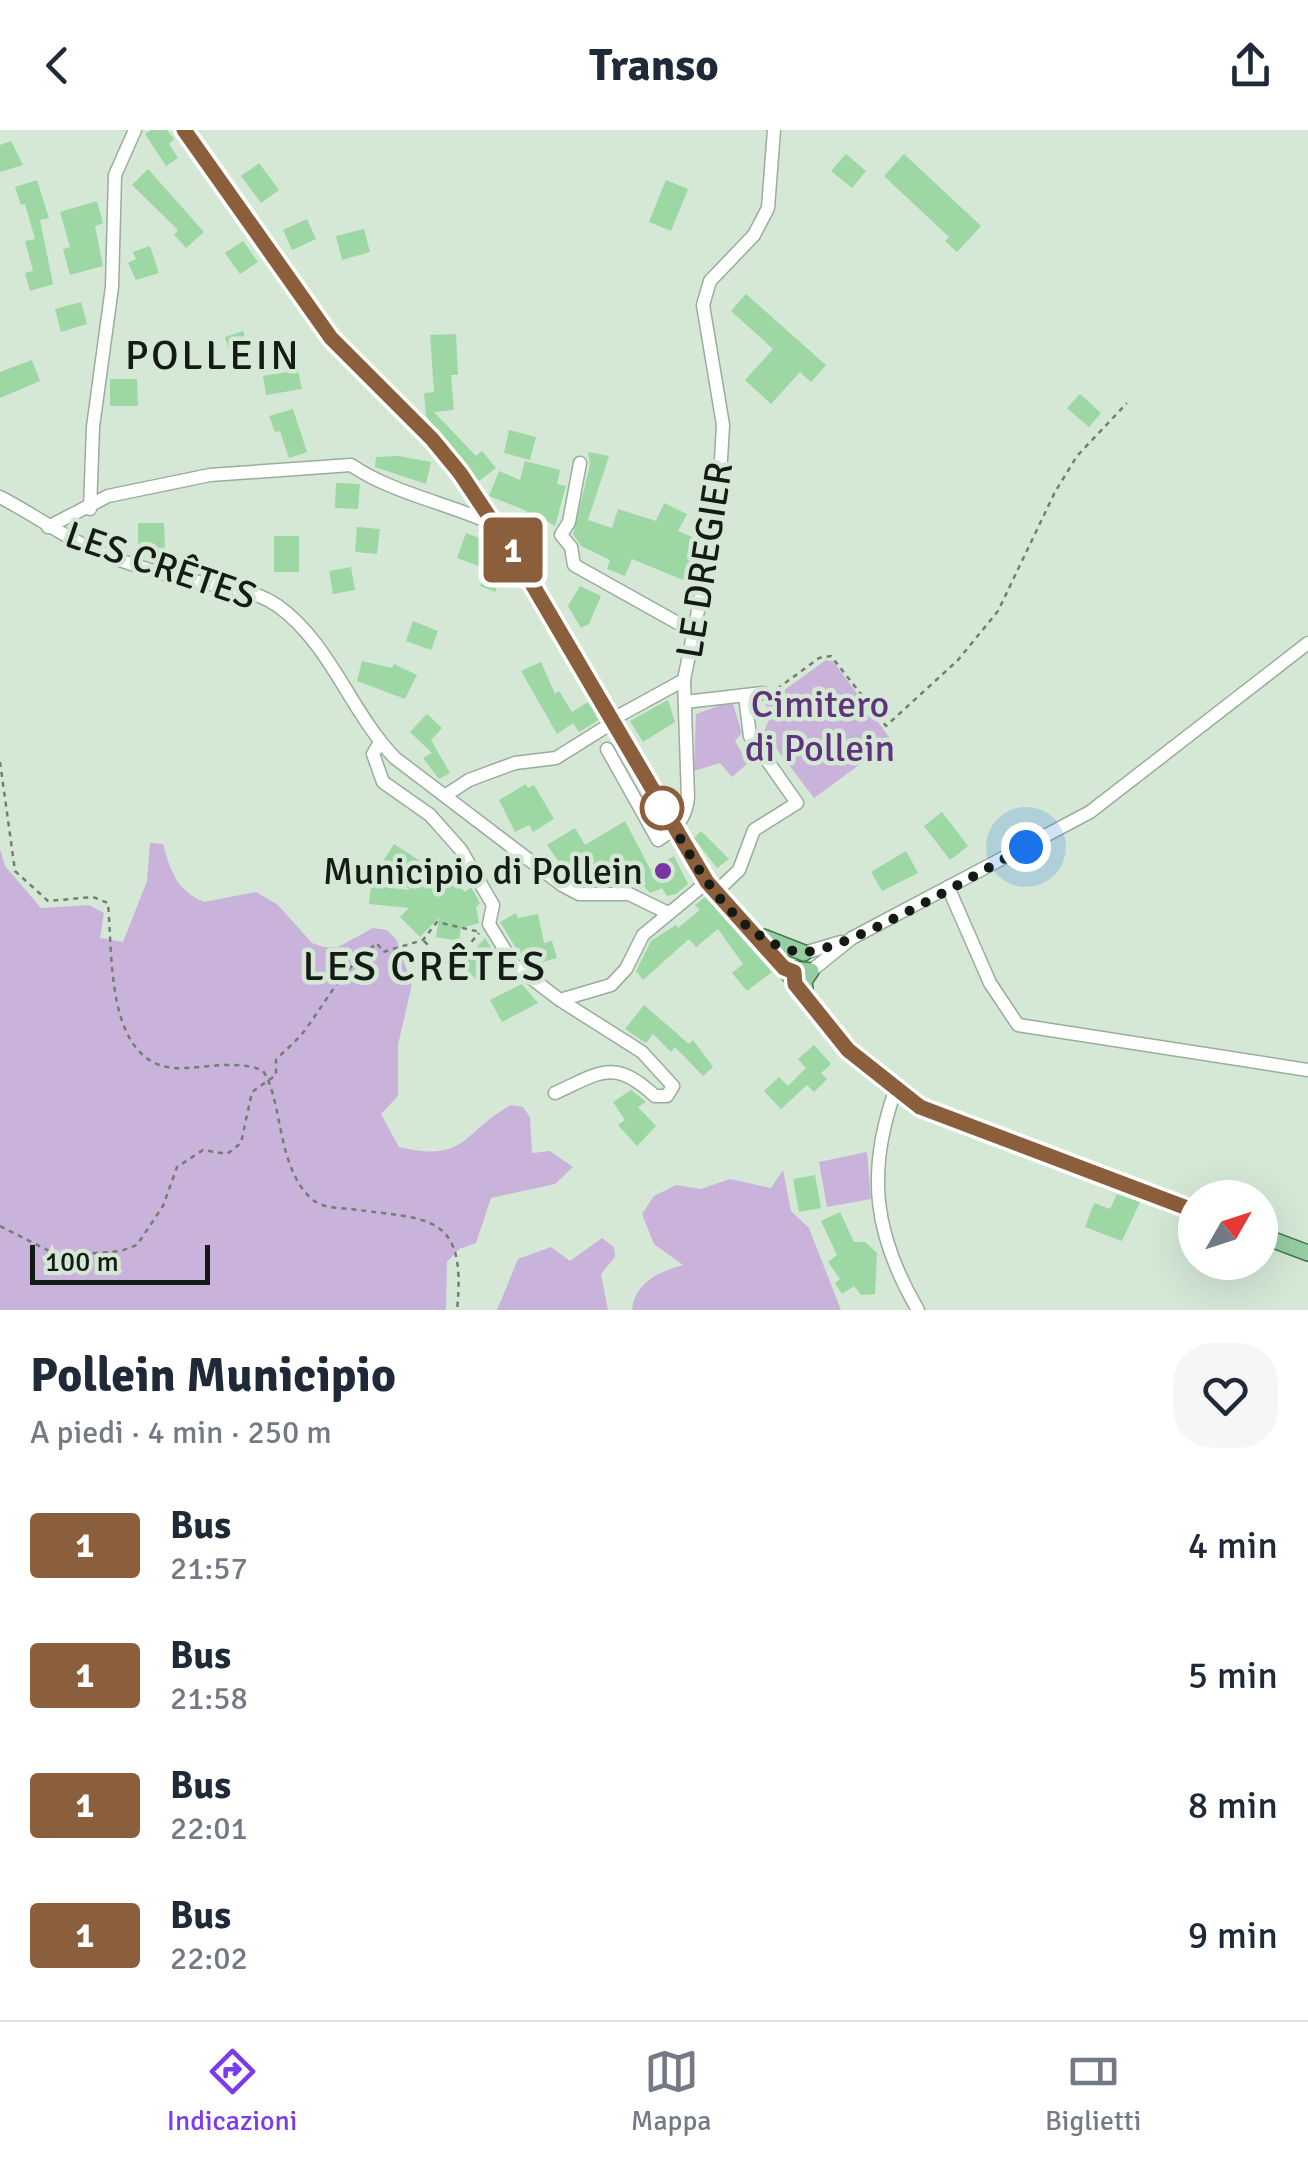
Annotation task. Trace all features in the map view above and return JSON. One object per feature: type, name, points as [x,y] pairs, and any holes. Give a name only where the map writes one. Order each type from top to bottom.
[{"type":"main road","points":[[184,130],[331,338],[432,439],[497,526],[711,887],[804,981],[806,1001],[848,1050],[895,1091],[950,1121],[1178,1205]]},
{"type":"main road","points":[[751,929],[769,941],[804,952],[793,965],[796,974]]},
{"type":"main road","points":[[1278,1241],[1308,1252]]},
{"type":"street","points":[[90,509],[93,428],[112,287],[115,176],[135,130]]},
{"type":"street","name":"LE DREGIER","points":[[675,830],[686,814],[688,798],[684,680],[718,511],[723,425],[703,304],[710,281],[754,236],[768,208],[774,130]]},
{"type":"street","points":[[580,463],[569,522],[561,535],[571,547],[574,565],[692,631]]},
{"type":"street","points":[[48,527],[90,509],[108,496],[210,476],[351,465],[370,478],[449,504],[497,526]]},
{"type":"street","name":"LES CRÊTES","points":[[0,497],[48,527],[106,555],[176,578],[227,585],[275,604],[302,626],[380,742],[446,795],[562,885],[580,894],[629,894],[666,912]]},
{"type":"street","points":[[796,974],[852,938],[1090,812],[1308,643]]},
{"type":"street","points":[[446,795],[515,763],[556,758],[684,680]]},
{"type":"street","points":[[685,702],[764,693]]},
{"type":"street","points":[[560,1000],[625,982],[635,946],[666,912],[739,870],[754,830],[780,810],[797,804],[750,736],[745,696]]},
{"type":"street","name":"LES CRÊTES","points":[[380,742],[373,754],[382,782],[430,815],[454,841],[487,892],[492,905],[488,924],[514,965],[560,1000]]},
{"type":"street","points":[[607,750],[658,840],[675,830]]},
{"type":"street","points":[[627,784],[642,775]]},
{"type":"street","points":[[948,888],[990,983],[1018,1025],[1308,1070]]},
{"type":"street","points":[[804,952],[852,938]]},
{"type":"street","points":[[555,1093],[610,1072],[632,1074],[655,1096],[666,1096],[672,1086],[642,1052],[560,1000]]},
{"type":"street","points":[[895,1091],[882,1127],[875,1177],[898,1276],[918,1310]]},
{"type":"path","points":[[764,693],[779,688],[819,658],[831,656],[886,726],[911,707],[998,610],[1055,492],[1077,456],[1128,403]]},
{"type":"path","points":[[0,762],[14,870],[48,901],[93,897],[108,903],[113,996],[134,1047],[151,1066],[254,1067],[268,1079],[278,1132],[291,1166],[313,1200],[327,1206],[406,1213],[442,1230],[454,1247],[460,1284],[457,1310]]},
{"type":"path","points":[[0,1226],[59,1256],[121,1251],[137,1245],[163,1206],[177,1167],[203,1150],[227,1154],[241,1143],[252,1092],[276,1074],[276,1060],[305,1030],[333,983],[377,943],[383,952],[422,940],[437,922],[480,932],[450,968],[422,940]]},
{"type":"green space","name":"Cimitero di Pollein","points":[[826,660],[833,661],[892,741],[814,798],[764,732],[771,714],[765,704]]},
{"type":"green space","points":[[732,701],[742,733],[735,741],[748,763],[732,777],[720,763],[694,771],[696,714]]},
{"type":"green space","points":[[150,843],[163,844],[176,879],[187,892],[204,902],[256,892],[278,905],[312,943],[324,947],[338,947],[373,928],[387,930],[396,939],[412,984],[398,1045],[398,1096],[381,1114],[399,1147],[421,1151],[451,1148],[511,1105],[523,1107],[530,1117],[532,1153],[550,1151],[573,1167],[555,1184],[491,1198],[476,1243],[459,1249],[447,1262],[446,1310],[0,1310],[0,849],[5,866],[41,908],[89,905],[104,913],[100,938],[123,942],[147,881]]},
{"type":"green space","points":[[867,1152],[871,1199],[827,1207],[819,1162]]},
{"type":"green space","points":[[783,1170],[791,1211],[809,1228],[841,1310],[632,1310],[643,1285],[683,1265],[654,1244],[642,1214],[654,1196],[676,1185],[701,1189],[730,1179],[771,1188]]},
{"type":"green space","points":[[602,1238],[614,1247],[615,1257],[601,1274],[608,1310],[497,1310],[518,1259],[551,1247],[570,1261]]},
{"type":"building","points":[[167,130],[174,139],[169,144],[178,158],[166,166],[145,134]]},
{"type":"building","points":[[11,141],[23,165],[0,172],[0,145]]},
{"type":"building","points":[[846,154],[866,171],[852,188],[831,171]]},
{"type":"building","points":[[904,154],[981,226],[957,252],[945,241],[949,237],[884,176]]},
{"type":"building","points":[[259,163],[279,190],[261,203],[241,176]]},
{"type":"building","points":[[148,169],[204,232],[186,248],[174,235],[178,230],[132,185]]},
{"type":"building","points":[[37,180],[49,218],[40,220],[53,284],[30,291],[25,273],[33,271],[25,241],[35,239],[25,204],[21,205],[15,187]]},
{"type":"building","points":[[666,180],[688,189],[671,231],[649,222]]},
{"type":"building","points":[[97,201],[103,223],[95,226],[103,266],[70,275],[63,249],[70,247],[60,212]]},
{"type":"building","points":[[307,219],[316,239],[292,250],[283,230]]},
{"type":"building","points":[[364,229],[370,252],[342,260],[336,236]]},
{"type":"building","points":[[243,241],[258,262],[240,274],[225,253]]},
{"type":"building","points":[[150,246],[159,273],[136,280],[128,263],[136,259],[133,252]]},
{"type":"building","points":[[746,294],[826,365],[811,382],[800,372],[771,404],[745,380],[773,349],[731,311]]},
{"type":"building","points":[[81,302],[87,324],[61,332],[55,309]]},
{"type":"building","points":[[243,331],[252,360],[234,366],[225,337]]},
{"type":"building","points":[[456,334],[458,375],[451,375],[454,410],[434,412],[476,456],[482,451],[496,468],[479,481],[426,416],[424,393],[434,392],[430,335]]},
{"type":"building","points":[[32,360],[40,381],[0,398],[0,372]]},
{"type":"building","points":[[298,370],[302,389],[266,395],[263,376]]},
{"type":"building","points":[[110,379],[137,379],[138,406],[110,406]]},
{"type":"building","points":[[1080,394],[1101,413],[1089,427],[1067,408]]},
{"type":"building","points":[[293,409],[307,452],[289,458],[280,431],[275,432],[269,416]]},
{"type":"building","points":[[509,430],[536,437],[530,460],[504,453]]},
{"type":"building","points":[[588,452],[609,456],[588,520],[612,528],[618,509],[656,521],[664,503],[687,514],[678,531],[702,541],[693,584],[632,559],[625,576],[607,569],[610,560],[581,546],[573,534],[590,465]]},
{"type":"building","points":[[399,456],[431,462],[426,484],[375,467],[376,457]]},
{"type":"building","points":[[525,461],[560,470],[557,484],[566,486],[555,526],[537,515],[523,526],[541,545],[533,553],[507,519],[512,514],[517,519],[527,511],[489,496],[499,471],[520,480]]},
{"type":"building","points":[[336,483],[360,484],[358,509],[335,508]]},
{"type":"building","points":[[138,523],[164,523],[165,548],[138,548]]},
{"type":"building","points":[[357,527],[380,529],[377,554],[355,552]]},
{"type":"building","points":[[466,533],[493,543],[507,563],[495,592],[480,586],[487,569],[457,558]]},
{"type":"building","points":[[274,536],[299,536],[299,572],[274,572]]},
{"type":"building","points":[[351,567],[355,590],[333,594],[329,571]]},
{"type":"building","points":[[580,586],[601,596],[589,624],[581,628],[568,606]]},
{"type":"building","points":[[413,621],[438,631],[431,650],[406,641]]},
{"type":"building","points":[[362,661],[392,668],[394,664],[417,675],[405,699],[357,681]]},
{"type":"building","points":[[541,662],[555,694],[559,691],[572,712],[588,702],[599,720],[579,732],[573,723],[557,734],[521,671]]},
{"type":"building","points":[[668,700],[675,722],[643,742],[630,721]]},
{"type":"building","points":[[427,714],[442,728],[431,740],[450,773],[439,779],[423,758],[432,753],[410,732]]},
{"type":"building","points":[[526,784],[528,788],[534,785],[554,819],[533,832],[529,825],[515,832],[499,800]]},
{"type":"building","points":[[942,812],[968,846],[950,860],[924,826]]},
{"type":"building","points":[[625,821],[650,869],[674,856],[688,884],[676,894],[667,896],[662,888],[650,893],[633,872],[620,874],[607,884],[581,884],[570,878],[547,845],[575,828],[585,845]]},
{"type":"building","points":[[701,831],[729,859],[717,868],[694,838]]},
{"type":"building","points":[[394,844],[426,865],[434,858],[465,892],[471,887],[480,903],[476,907],[479,923],[461,928],[459,941],[436,937],[439,918],[420,937],[400,917],[409,908],[369,904],[371,886],[411,890],[378,869]]},
{"type":"building","points":[[906,851],[918,873],[882,891],[871,872]]},
{"type":"building","points":[[705,897],[772,972],[747,991],[732,973],[743,964],[718,929],[696,947],[689,939],[643,980],[636,971],[651,941],[676,925],[678,928],[700,910],[695,905]]},
{"type":"building","points":[[516,913],[518,918],[538,914],[544,943],[552,941],[557,958],[531,965],[522,958],[500,922]]},
{"type":"building","points":[[485,938],[495,954],[476,979],[461,966]]},
{"type":"building","points":[[522,984],[538,1003],[502,1022],[490,1000]]},
{"type":"building","points":[[644,1005],[689,1044],[693,1040],[713,1067],[703,1076],[675,1047],[671,1052],[653,1034],[646,1043],[625,1029]]},
{"type":"building","points":[[814,1045],[831,1064],[821,1073],[827,1079],[814,1092],[807,1085],[781,1109],[764,1091],[779,1077],[788,1086],[806,1068],[798,1059]]},
{"type":"building","points":[[631,1090],[646,1102],[638,1107],[656,1126],[637,1146],[618,1125],[625,1120],[613,1102]]},
{"type":"building","points":[[815,1175],[821,1208],[799,1212],[793,1179]]},
{"type":"building","points":[[1117,1194],[1140,1202],[1122,1241],[1085,1227],[1094,1203],[1110,1209]]},
{"type":"building","points":[[840,1212],[854,1242],[865,1242],[877,1253],[875,1294],[861,1295],[854,1286],[842,1294],[835,1283],[840,1279],[828,1262],[837,1255],[821,1221]]},
{"type":"bus line","name":"1","points":[[184,130],[331,338],[432,439],[460,473],[518,560],[707,882],[784,968],[794,972],[795,984],[822,1022],[895,1091],[920,1107],[1178,1205]]},
{"type":"place","name":"Municipio di Pollein","points":[[663,871]]},
{"type":"district","name":"POLLEIN","points":[[213,354]]},
{"type":"district","name":"LES CRÊTES","points":[[425,965]]},
{"type":"route","points":[[662,808],[707,882],[751,929],[769,941],[804,952],[852,938],[1026,847]]}]
